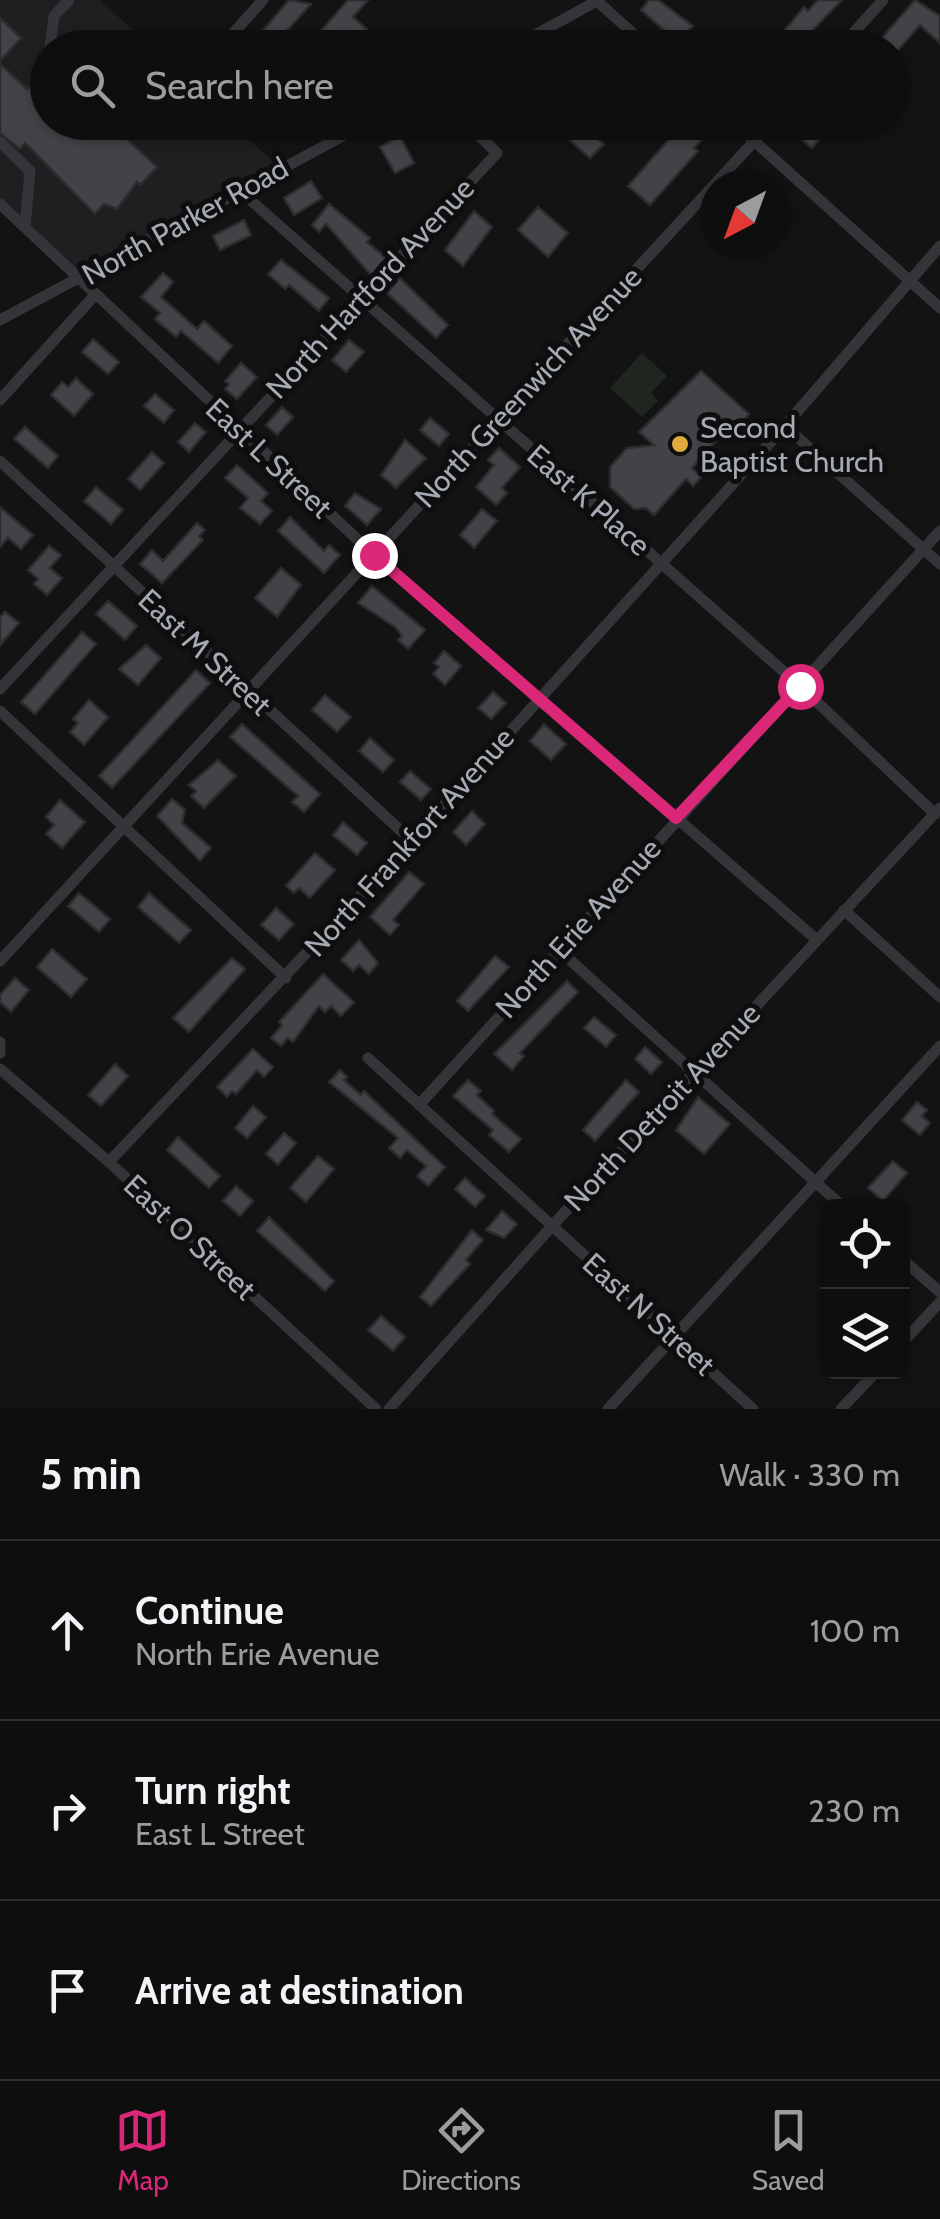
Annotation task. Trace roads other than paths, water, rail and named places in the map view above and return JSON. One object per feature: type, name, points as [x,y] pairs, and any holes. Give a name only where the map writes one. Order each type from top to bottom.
[{"type":"street","points":[[52,30],[54,16],[69,0]]},
{"type":"street","points":[[236,30],[263,0]]},
{"type":"street","points":[[543,30],[597,0],[630,30]]},
{"type":"street","points":[[856,30],[883,0]]},
{"type":"street","name":"North Parker Road","points":[[0,320],[335,140]]},
{"type":"street","name":"North Hartford Avenue","points":[[0,690],[496,153],[483,140]]},
{"type":"street","points":[[0,142],[30,170],[25,227]]},
{"type":"street","points":[[754,142],[940,308]]},
{"type":"street","name":"North Greenwich Avenue","points":[[0,960],[754,142]]},
{"type":"street","name":"East K Place","points":[[239,190],[937,811]]},
{"type":"street","name":"East L Street","points":[[0,204],[374,555],[817,940]]},
{"type":"street","name":"North Frankfort Avenue","points":[[109,1162],[412,841],[786,426],[940,246]]},
{"type":"street","points":[[0,400],[94,296]]},
{"type":"street","points":[[786,426],[940,564]]},
{"type":"street","name":"East M Street","points":[[0,461],[412,841]]},
{"type":"street","name":"North Erie Avenue","points":[[419,1105],[940,531]]},
{"type":"street","points":[[0,711],[286,978]]},
{"type":"street","name":"North Detroit Avenue","points":[[389,1409],[552,1226],[937,811]]},
{"type":"street","points":[[844,910],[940,997]]},
{"type":"street","points":[[559,950],[834,1199]]},
{"type":"street","points":[[0,1042],[0,1053]]},
{"type":"street","points":[[608,1409],[940,1046]]},
{"type":"street","name":"East N Street","points":[[368,1058],[753,1409]]},
{"type":"street","name":"East O Street","points":[[0,1070],[109,1162],[376,1409]]},
{"type":"street","points":[[910,1266],[940,1292]]},
{"type":"street","points":[[910,1334],[940,1302]]},
{"type":"street","points":[[841,1409],[869,1379]]},
{"type":"place","name":"Second Baptist Church","points":[[680,444]]}]
